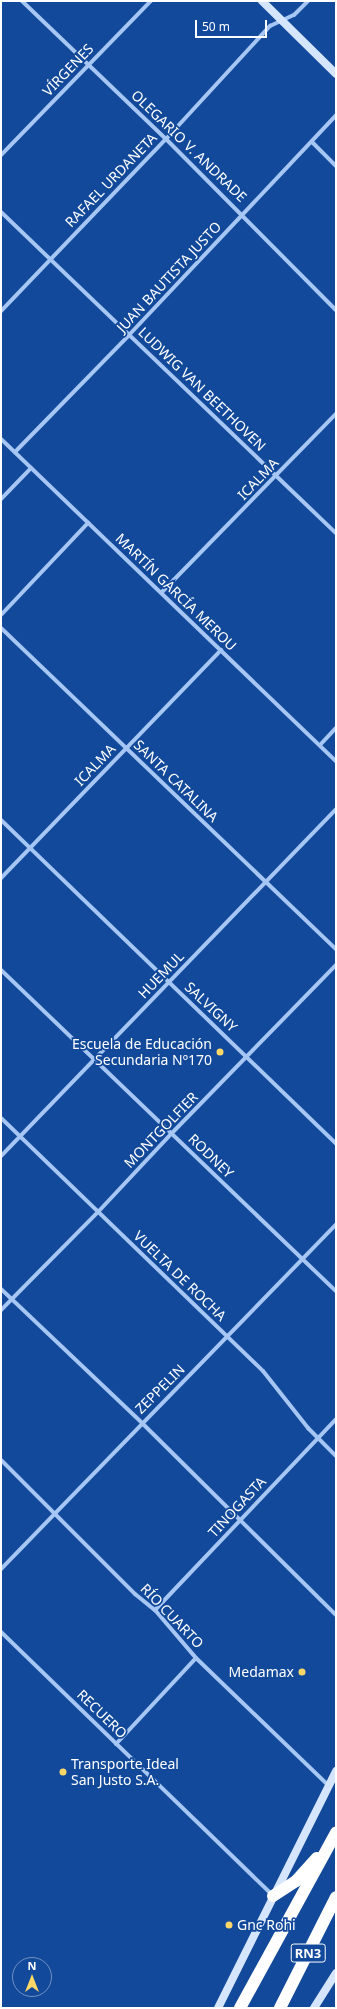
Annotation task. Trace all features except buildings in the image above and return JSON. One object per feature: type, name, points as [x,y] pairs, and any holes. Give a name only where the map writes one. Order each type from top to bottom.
[{"type":"highway","name":"RN3","points":[[240,2008],[336,1833]]},
{"type":"highway","points":[[273,1896],[296,1881],[329,1846]]},
{"type":"highway","name":"RN3","points":[[280,2008],[336,1897]]},
{"type":"street","name":"OLEGARIO V. ANDRADE","points":[[22,1],[243,214],[336,310]]},
{"type":"street","name":"VÍRGENES","points":[[1,155],[152,1]]},
{"type":"street","points":[[262,1],[336,74]]},
{"type":"street","name":"RAFAEL URDANETA","points":[[1,310],[166,139],[270,26],[294,15],[308,1]]},
{"type":"street","name":"JUAN BAUTISTA JUSTO","points":[[15,452],[129,335],[336,115]]},
{"type":"street","points":[[312,142],[336,166]]},
{"type":"street","name":"LUDWIG VAN BEETHOVEN","points":[[1,212],[336,533]]},
{"type":"street","name":"ICALMA","points":[[162,592],[336,414]]},
{"type":"street","name":"MARTÍN GARCÍA MEROU","points":[[1,439],[162,592],[336,761]]},
{"type":"street","points":[[1,499],[31,468]]},
{"type":"street","points":[[1,615],[88,523]]},
{"type":"street","name":"SANTA CATALINA","points":[[1,628],[336,949]]},
{"type":"street","name":"ICALMA","points":[[1,878],[221,650]]},
{"type":"street","points":[[320,745],[336,728]]},
{"type":"street","name":"HUEMUL","points":[[1,1156],[336,809]]},
{"type":"street","name":"SALVIGNY","points":[[1,820],[169,983],[247,1056],[336,1144]]},
{"type":"street","name":"MONTGOLFIER","points":[[1,1310],[98,1212],[171,1134],[336,965]]},
{"type":"street","name":"RODNEY","points":[[1,970],[336,1291]]},
{"type":"street","name":"VUELTA DE ROCHA","points":[[1,1118],[263,1371],[317,1438],[336,1456]]},
{"type":"street","name":"ZEPPELIN","points":[[1,1569],[336,1224]]},
{"type":"street","points":[[1,1289],[142,1423],[239,1521],[336,1615]]},
{"type":"street","name":"TINOGASTA","points":[[155,1610],[336,1419]]},
{"type":"street","name":"RÍO CUARTO","points":[[1,1460],[56,1513],[135,1594],[155,1610],[196,1658],[329,1786]]},
{"type":"street","name":"RECUERO","points":[[1,1632],[273,1896]]},
{"type":"street","points":[[116,1744],[196,1658]]},
{"type":"street","points":[[218,2008],[336,1771]]},
{"type":"street","points":[[314,2008],[336,1973]]},
{"type":"place","name":"Escuela de Educación Secundaria Nº170","points":[[220,1052]]},
{"type":"place","name":"Medamax","points":[[302,1672]]},
{"type":"place","name":"Transporte Ideal San Justo S.A.","points":[[63,1772]]},
{"type":"place","name":"Gnc Rohi","points":[[229,1925]]}]
